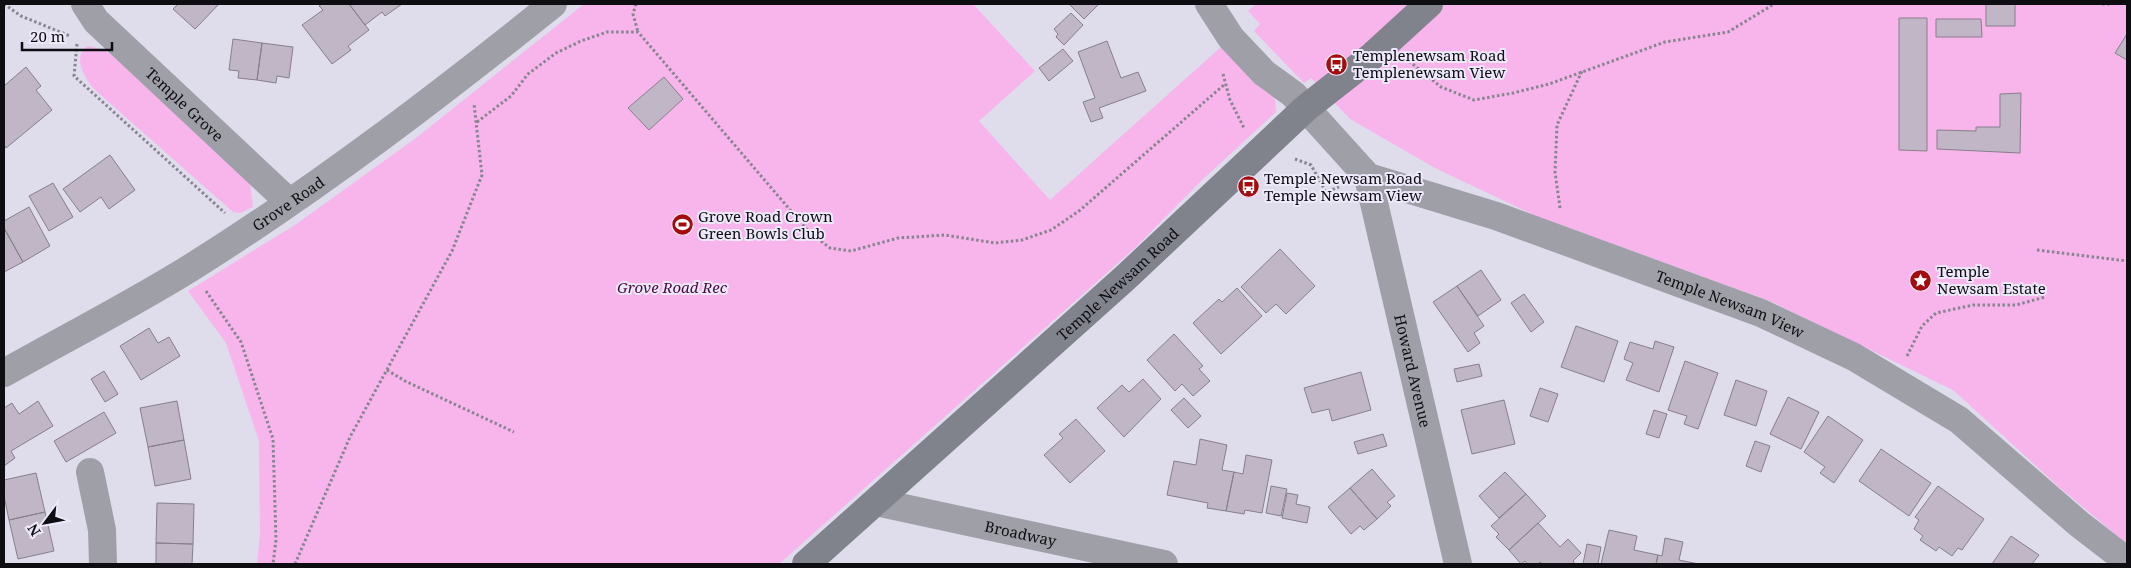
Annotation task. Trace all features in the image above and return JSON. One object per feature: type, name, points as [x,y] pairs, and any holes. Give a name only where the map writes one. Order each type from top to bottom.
[{"type":"street","name":"Temple Grove","points":[[85,4],[96,21],[288,202]]},
{"type":"street","name":"Grove Road","points":[[4,373],[191,268],[244,233],[408,118],[553,4]]},
{"type":"street","points":[[1209,4],[1232,38],[1264,73],[1293,94],[1368,177]]},
{"type":"street","name":"Temple Newsam Road","points":[[819,559],[876,502],[1126,278],[1306,108],[1429,4]]},
{"type":"street","name":"Temple Newsam View","points":[[1368,177],[1496,216],[1761,313],[1854,357],[1959,420],[2079,524],[2127,561]]},
{"type":"street","name":"Howard Avenue","points":[[1368,177],[1458,564]]},
{"type":"street","points":[[90,472],[102,530],[103,564]]},
{"type":"street","name":"Broadway","points":[[876,502],[1164,564]]},
{"type":"path","points":[[4,4],[21,16],[77,38],[74,76],[216,202],[244,233]]},
{"type":"path","points":[[636,4],[633,14],[638,32],[809,232],[830,248],[851,251],[898,238],[946,235],[995,243],[1022,240],[1052,230],[1079,211],[1225,84]]},
{"type":"path","points":[[1386,42],[1441,87],[1474,100],[1550,84],[1665,42],[1728,32],[1774,4]]},
{"type":"path","points":[[2102,4],[2111,4]]},
{"type":"path","points":[[477,122],[512,96],[528,74],[556,53],[581,40],[608,32],[638,32]]},
{"type":"path","points":[[1567,242],[1568,227],[1556,191],[1557,125],[1582,71]]},
{"type":"path","points":[[295,564],[350,437],[452,251],[482,175],[477,122],[468,72]]},
{"type":"path","points":[[2037,250],[2127,261]]},
{"type":"path","points":[[191,268],[241,342],[273,439],[276,540],[273,564]]},
{"type":"path","points":[[1894,381],[1922,326],[1936,313],[1973,305],[2016,305],[2045,297]]},
{"type":"path","points":[[387,370],[413,386],[514,432]]},
{"type":"green space","name":"Grove Road Rec","points":[[584,4],[973,4],[1035,71],[979,121],[1050,200],[1221,47],[1275,99],[1276,112],[1202,180],[1136,247],[779,564],[257,564],[260,534],[259,441],[226,343],[188,291],[295,225],[416,138]]},
{"type":"green space","name":"Temple Newsam Estate","points":[[1256,4],[2127,4],[2127,544],[2059,487],[1953,390],[1770,301],[1536,216],[1435,168],[1350,119],[1311,78],[1304,83],[1254,31],[1260,24],[1248,11]]},
{"type":"green space","points":[[88,46],[104,50],[113,56],[250,183],[253,207],[240,213],[233,212],[94,89],[81,68],[80,61],[83,50]]},
{"type":"building","points":[[178,4],[219,4],[195,29],[173,9]]},
{"type":"building","points":[[322,4],[349,4],[369,30],[348,46],[351,50],[332,64],[302,25],[323,10],[319,6]]},
{"type":"building","points":[[349,4],[402,4],[385,16],[382,12],[365,25]]},
{"type":"building","points":[[1069,4],[1099,4],[1084,19]]},
{"type":"building","points":[[1986,4],[2015,4],[2015,26],[1986,26]]},
{"type":"building","points":[[1071,13],[1083,25],[1064,45],[1056,37],[1058,34],[1054,29]]},
{"type":"building","points":[[1899,18],[1927,18],[1927,151],[1899,150]]},
{"type":"building","points":[[1936,19],[1981,19],[1982,37],[1936,37]]},
{"type":"building","points":[[2127,34],[2127,60],[2115,53]]},
{"type":"building","points":[[233,39],[262,43],[257,80],[238,78],[239,71],[229,70]]},
{"type":"building","points":[[1107,41],[1121,78],[1138,72],[1146,91],[1099,108],[1103,118],[1091,122],[1083,102],[1095,98],[1078,52]]},
{"type":"building","points":[[262,43],[293,47],[289,78],[277,76],[276,83],[257,80]]},
{"type":"building","points":[[1063,49],[1073,61],[1049,81],[1039,68]]},
{"type":"building","points":[[26,67],[41,86],[36,90],[52,110],[6,148],[4,145],[4,86]]},
{"type":"building","points":[[664,77],[683,99],[649,130],[628,108]]},
{"type":"building","points":[[2021,93],[2020,153],[1937,149],[1937,130],[1976,131],[1976,127],[2000,127],[2000,94]]},
{"type":"building","points":[[110,155],[135,190],[109,209],[101,197],[80,212],[63,189]]},
{"type":"building","points":[[53,183],[73,217],[49,231],[29,196]]},
{"type":"building","points":[[29,207],[50,246],[23,262],[4,228],[4,221]]},
{"type":"building","points":[[4,228],[23,262],[4,272]]},
{"type":"building","points":[[1280,249],[1315,286],[1286,314],[1276,304],[1266,313],[1241,287]]},
{"type":"building","points":[[1481,270],[1501,300],[1478,316],[1457,286]]},
{"type":"building","points":[[1457,286],[1484,326],[1474,333],[1480,343],[1468,352],[1433,302]]},
{"type":"building","points":[[1237,288],[1262,316],[1221,354],[1193,323],[1219,299],[1222,302]]},
{"type":"building","points":[[1524,294],[1544,322],[1531,332],[1511,303]]},
{"type":"building","points":[[1576,326],[1618,341],[1604,382],[1561,367]]},
{"type":"building","points":[[149,328],[158,343],[169,337],[180,356],[141,380],[120,346]]},
{"type":"building","points":[[1174,334],[1203,366],[1199,369],[1210,381],[1193,396],[1182,384],[1175,391],[1147,360]]},
{"type":"building","points":[[1655,341],[1674,347],[1659,392],[1626,380],[1633,363],[1624,359],[1630,342],[1653,349]]},
{"type":"building","points":[[1685,361],[1718,373],[1698,429],[1684,424],[1687,416],[1668,410]]},
{"type":"building","points":[[1479,364],[1482,376],[1457,382],[1454,369]]},
{"type":"building","points":[[104,371],[118,394],[105,402],[91,379]]},
{"type":"building","points":[[1361,372],[1371,410],[1332,421],[1329,409],[1312,413],[1304,388]]},
{"type":"building","points":[[1143,379],[1161,399],[1124,437],[1097,408],[1122,385],[1129,392]]},
{"type":"building","points":[[1736,380],[1767,391],[1756,426],[1724,415]]},
{"type":"building","points":[[1540,388],[1558,394],[1548,422],[1530,416]]},
{"type":"building","points":[[1788,397],[1819,412],[1801,449],[1770,434]]},
{"type":"building","points":[[1184,398],[1201,416],[1188,428],[1171,410]]},
{"type":"building","points":[[1504,400],[1515,444],[1472,454],[1461,410]]},
{"type":"building","points":[[38,401],[53,426],[11,451],[15,458],[4,466],[4,408],[12,403],[19,414]]},
{"type":"building","points":[[177,401],[184,440],[148,447],[140,408]]},
{"type":"building","points":[[1654,410],[1667,414],[1659,438],[1646,434]]},
{"type":"building","points":[[104,412],[116,433],[66,462],[54,441]]},
{"type":"building","points":[[1828,416],[1863,440],[1834,483],[1820,473],[1825,467],[1804,452]]},
{"type":"building","points":[[1076,419],[1105,451],[1070,483],[1044,455],[1063,438],[1059,434]]},
{"type":"building","points":[[1383,434],[1387,446],[1358,454],[1354,442]]},
{"type":"building","points":[[1200,439],[1227,445],[1222,470],[1234,472],[1226,511],[1207,508],[1208,503],[1167,495],[1174,461],[1196,465]]},
{"type":"building","points":[[184,440],[191,479],[155,486],[148,447]]},
{"type":"building","points":[[1755,441],[1770,446],[1761,472],[1746,466]]},
{"type":"building","points":[[1881,449],[1931,483],[1909,516],[1859,481]]},
{"type":"building","points":[[1246,455],[1272,460],[1262,513],[1245,510],[1244,514],[1226,511],[1234,472],[1243,474]]},
{"type":"building","points":[[1372,469],[1395,496],[1387,502],[1391,506],[1377,519],[1350,488]]},
{"type":"building","points":[[1505,472],[1526,494],[1499,518],[1479,496]]},
{"type":"building","points":[[36,473],[45,512],[9,520],[4,496],[4,480]]},
{"type":"building","points":[[1271,486],[1287,489],[1281,516],[1266,513]]},
{"type":"building","points":[[1938,486],[1984,519],[1962,550],[1958,548],[1952,556],[1939,547],[1936,551],[1920,540],[1923,536],[1914,529],[1919,520],[1915,517]]},
{"type":"building","points":[[1350,488],[1377,519],[1364,530],[1360,526],[1351,534],[1328,507]]},
{"type":"building","points":[[1287,493],[1298,495],[1296,504],[1310,507],[1307,523],[1282,518]]},
{"type":"building","points":[[1526,494],[1546,516],[1509,550],[1496,537],[1499,534],[1491,526]]},
{"type":"building","points":[[157,503],[194,504],[193,544],[156,543]]},
{"type":"building","points":[[45,512],[54,551],[18,559],[9,520]]},
{"type":"building","points":[[1538,523],[1560,547],[1568,539],[1581,553],[1573,561],[1575,564],[1543,564],[1540,562],[1538,564],[1527,564],[1525,561],[1521,564],[1509,550]]},
{"type":"building","points":[[1609,530],[1637,536],[1634,550],[1658,555],[1656,564],[1601,564]]},
{"type":"building","points":[[2011,536],[2039,555],[2032,564],[1992,564]]},
{"type":"building","points":[[1665,538],[1683,542],[1679,560],[1699,564],[1656,564],[1658,555],[1662,556]]},
{"type":"building","points":[[156,543],[193,544],[192,564],[156,564]]},
{"type":"building","points":[[1587,544],[1601,547],[1598,564],[1583,564]]},
{"type":"place","name":"Templenewsam Road Templenewsam View","points":[[1337,64]]},
{"type":"place","name":"Temple Newsam Road Temple Newsam View","points":[[1248,187]]},
{"type":"place","name":"Grove Road Crown Green Bowls Club","points":[[682,225]]},
{"type":"place","name":"Temple Newsam Estate","points":[[1921,280]]}]
